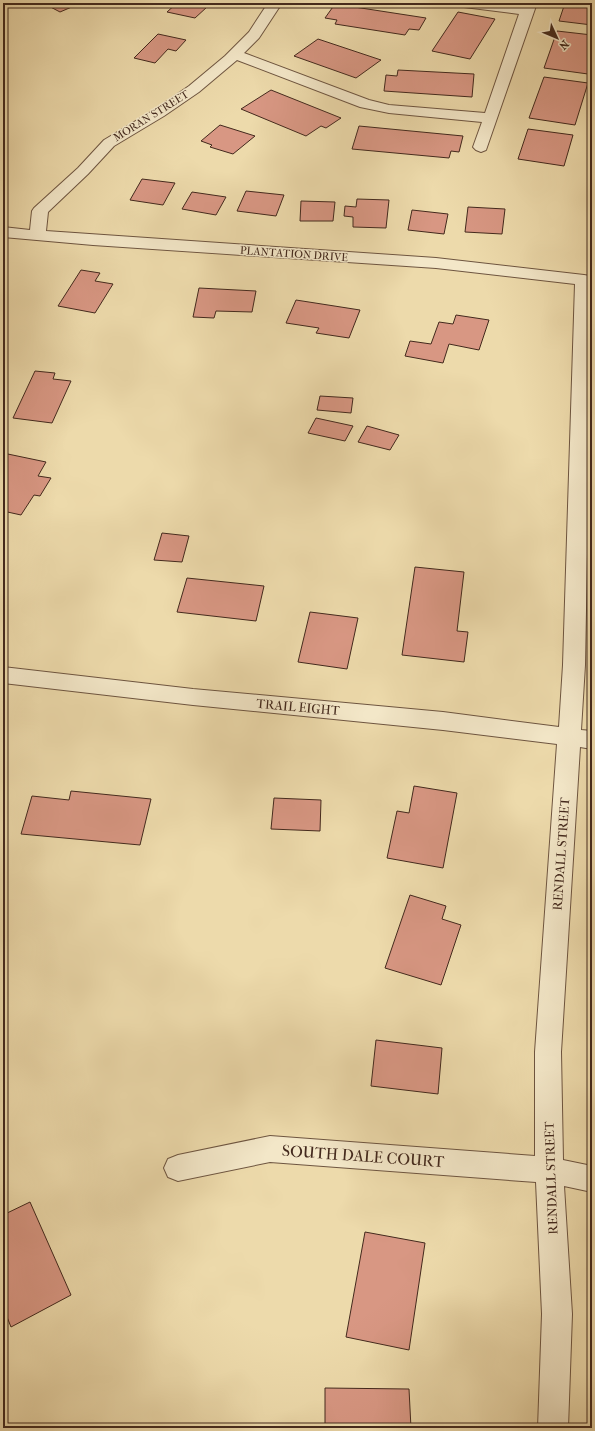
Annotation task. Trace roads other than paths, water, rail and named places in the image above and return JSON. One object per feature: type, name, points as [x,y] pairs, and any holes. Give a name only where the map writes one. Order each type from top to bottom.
[{"type":"street","name":"MORAN STREET","points":[[38,234],[40,211],[83,171],[109,143],[159,113],[194,89],[236,54],[254,35],[275,3]]},
{"type":"street","points":[[464,3],[529,7],[481,147]]},
{"type":"street","points":[[236,54],[365,104],[388,108],[490,118]]},
{"type":"street","name":"PLANTATION DRIVE","points":[[3,232],[93,240],[436,263],[584,280]]},
{"type":"street","name":"RENDALL STREET","points":[[553,1428],[557,1314],[550,1170],[548,1052],[559,880],[581,739],[574,665],[584,280]]},
{"type":"street","name":"TRAIL EIGHT","points":[[3,675],[443,721],[581,739]]},
{"type":"street","name":"SOUTH DALE COURT","points":[[178,1168],[270,1149],[550,1170],[592,1179]]}]
